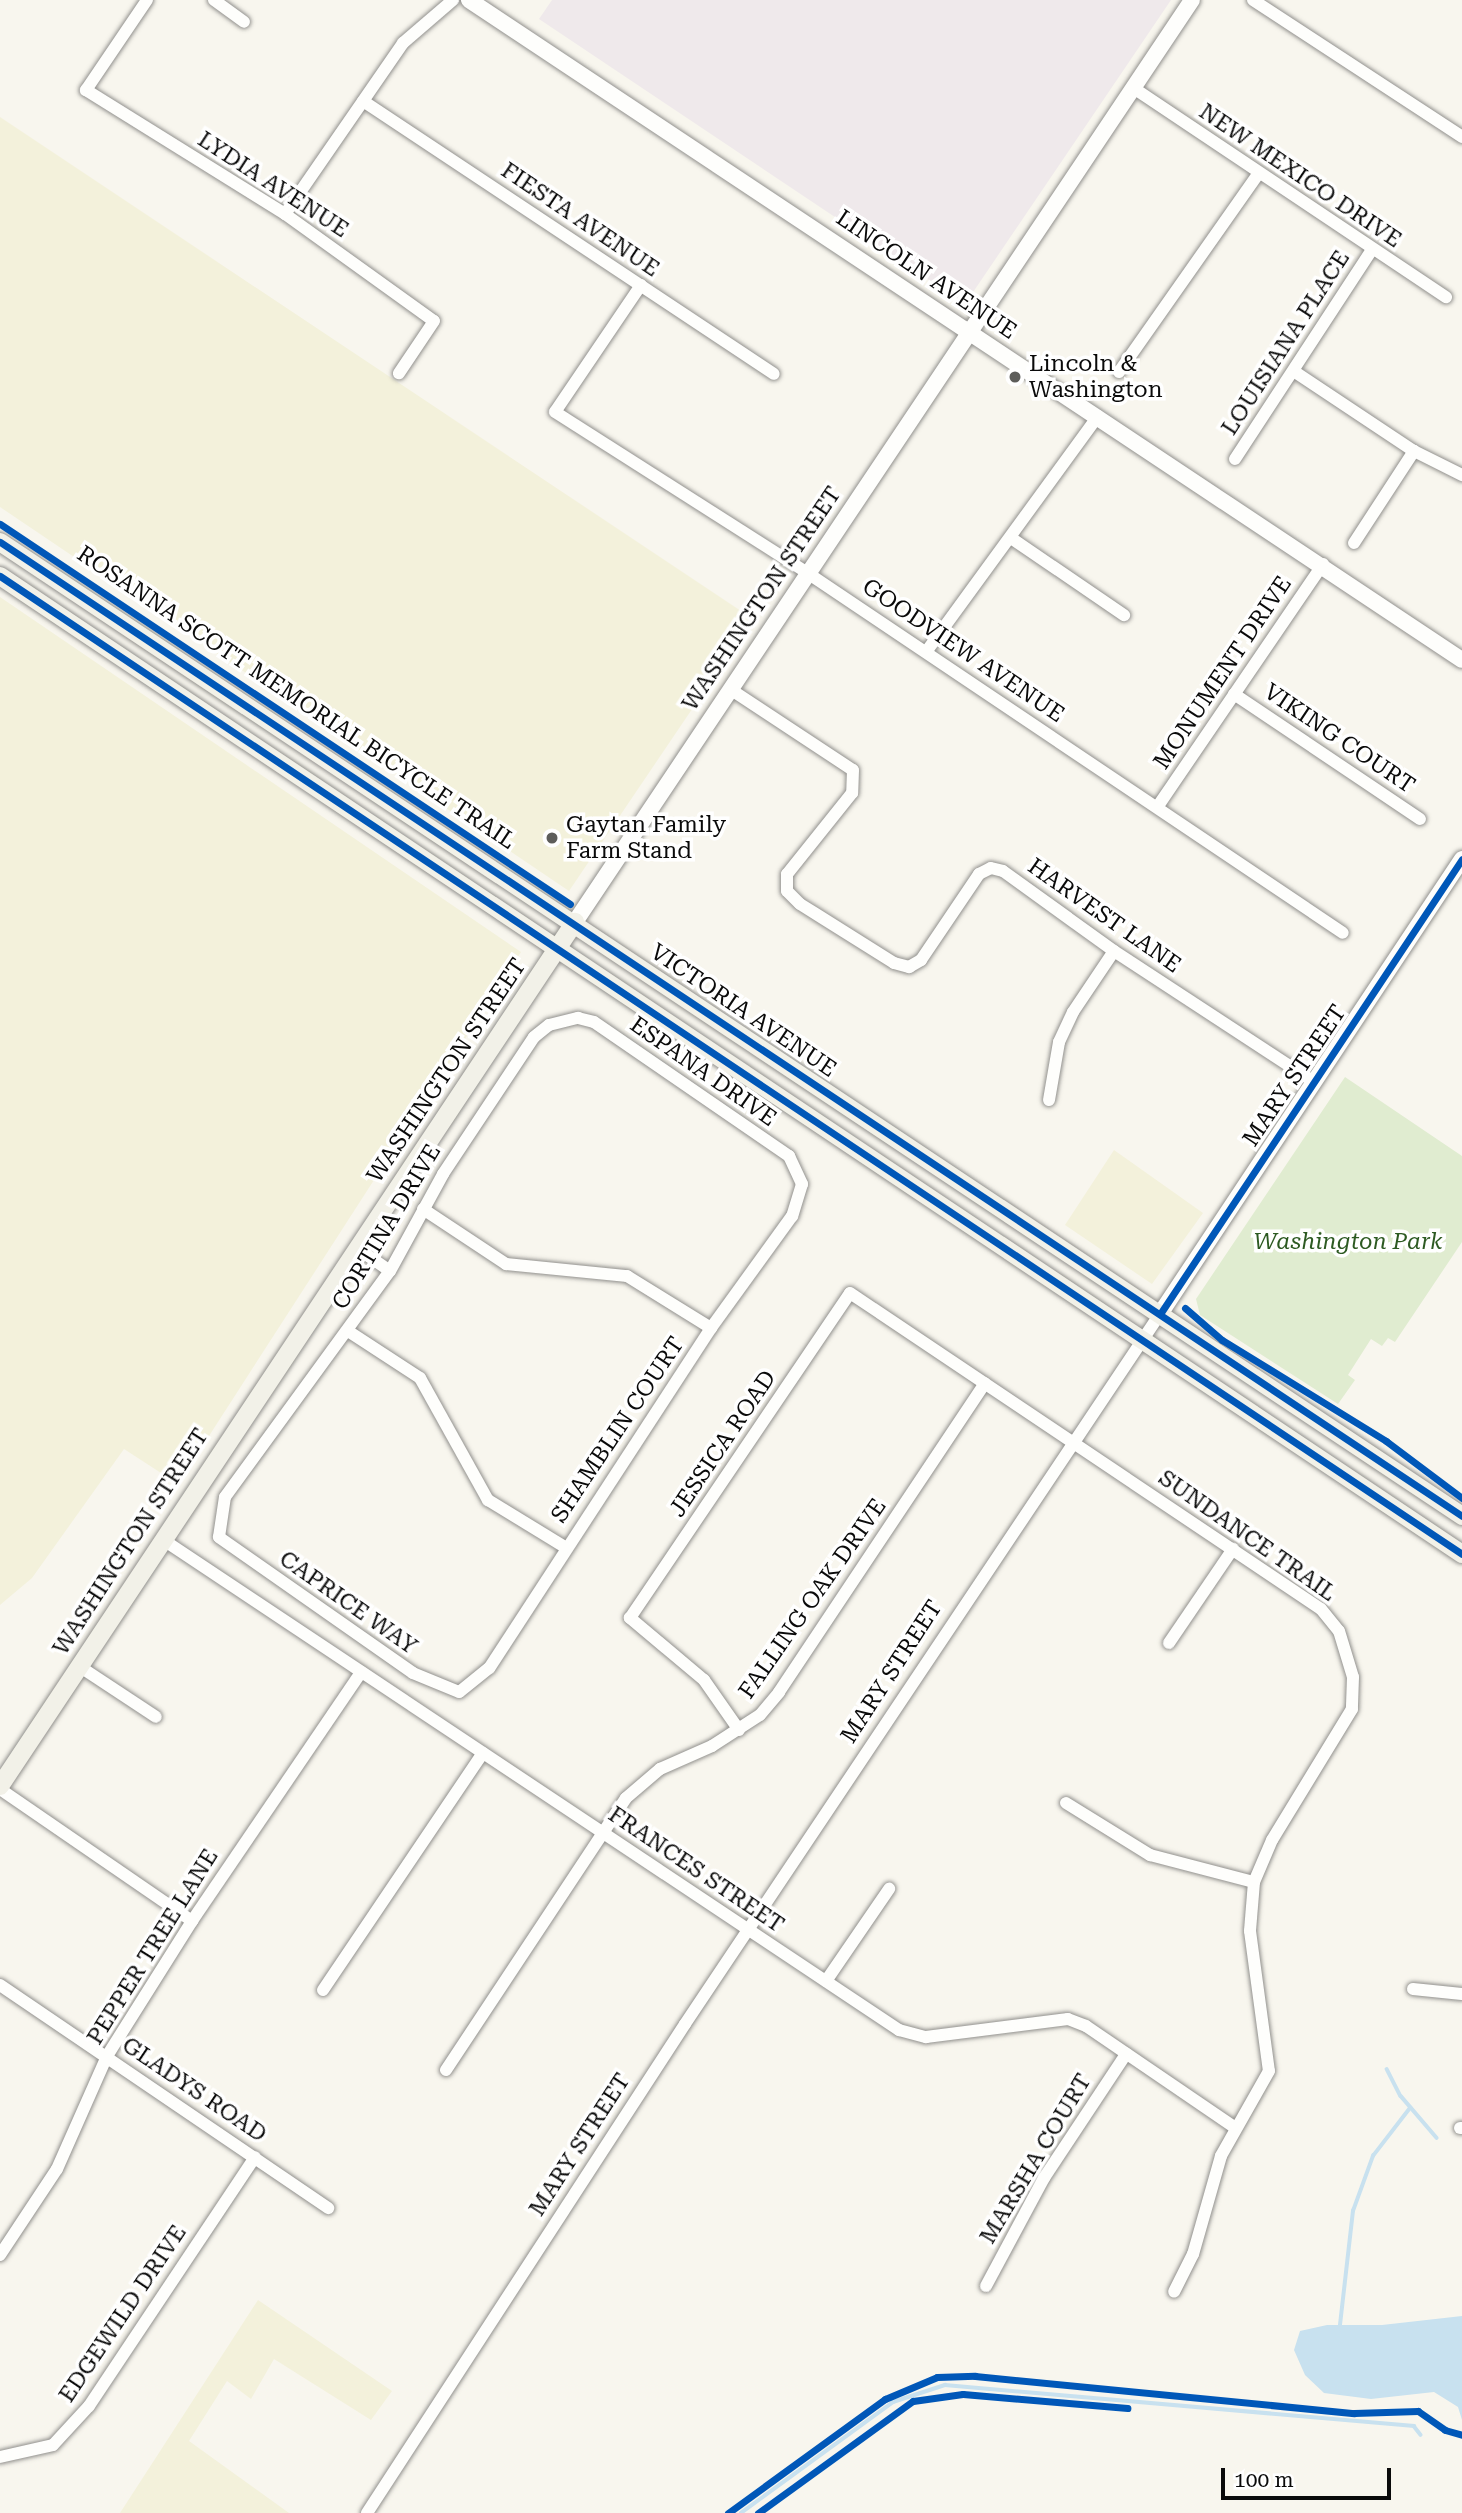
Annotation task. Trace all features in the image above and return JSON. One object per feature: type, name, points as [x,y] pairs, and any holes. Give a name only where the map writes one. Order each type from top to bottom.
[{"type":"main road","name":"VICTORIA AVENUE","points":[[0,542],[575,922],[1462,1516]]},
{"type":"main road","points":[[0,576],[1462,1554]]},
{"type":"main road","name":"WASHINGTON STREET","points":[[0,1787],[162,1539],[575,922]]},
{"type":"street","name":"LYDIA AVENUE","points":[[147,0],[86,90],[285,214],[434,321],[399,373]]},
{"type":"street","points":[[214,0],[244,22]]},
{"type":"street","points":[[285,214],[403,43],[453,0]]},
{"type":"street","name":"LINCOLN AVENUE","points":[[469,0],[1323,564],[1462,660]]},
{"type":"street","name":"WASHINGTON STREET","points":[[575,922],[1192,0]]},
{"type":"street","points":[[1253,0],[1462,137]]},
{"type":"street","name":"NEW MEXICO DRIVE","points":[[1132,87],[1258,174],[1446,297]]},
{"type":"street","name":"FIESTA AVENUE","points":[[363,101],[774,374]]},
{"type":"street","points":[[1119,372],[1258,174]]},
{"type":"street","name":"LOUISIANA PLACE","points":[[1235,459],[1372,250]]},
{"type":"street","name":"GOODVIEW AVENUE","points":[[641,285],[555,412],[809,574],[1158,806],[1343,933]]},
{"type":"street","points":[[1294,372],[1414,451],[1446,463],[1462,475]]},
{"type":"street","points":[[926,652],[1098,416]]},
{"type":"street","points":[[1354,543],[1414,451]]},
{"type":"street","points":[[1011,538],[1125,615]]},
{"type":"street","name":"MONUMENT DRIVE","points":[[1158,806],[1323,564]]},
{"type":"street","name":"HARVEST LANE","points":[[730,689],[853,770],[852,793],[787,874],[788,891],[800,904],[894,963],[909,967],[921,960],[979,874],[992,868],[1003,871],[1114,951],[1314,1082]]},
{"type":"street","name":"VIKING COURT","points":[[1234,694],[1420,819]]},
{"type":"street","name":"MARY STREET","points":[[367,2513],[1072,1441],[1160,1314],[1462,859]]},
{"type":"street","points":[[1049,1100],[1059,1042],[1073,1012],[1114,951]]},
{"type":"street","name":"ESPANA DRIVE","points":[[563,1019],[594,1022],[789,1156],[802,1184]]},
{"type":"street","name":"CORTINA DRIVE","points":[[219,1538],[225,1497],[390,1270],[424,1209],[534,1037],[563,1019]]},
{"type":"street","name":"SHAMBLIN COURT","points":[[459,1692],[489,1668],[565,1547],[711,1328],[792,1216],[802,1184]]},
{"type":"street","points":[[424,1209],[506,1264],[626,1276],[711,1328]]},
{"type":"street","points":[[358,1248],[390,1270]]},
{"type":"street","name":"SUNDANCE TRAIL","points":[[850,1293],[1321,1609],[1339,1631],[1353,1677],[1352,1709],[1343,1728],[1272,1840],[1254,1882],[1250,1931],[1269,2071],[1256,2099],[1234,2127],[1221,2156],[1193,2254],[1174,2292]]},
{"type":"street","name":"JESSICA ROAD","points":[[739,1730],[704,1679],[630,1618],[850,1293]]},
{"type":"street","points":[[348,1331],[420,1378],[488,1500],[565,1547]]},
{"type":"street","name":"FALLING OAK DRIVE","points":[[446,2070],[626,1798],[650,1777],[739,1730],[760,1715],[779,1692],[985,1383]]},
{"type":"street","name":"CAPRICE WAY","points":[[219,1538],[412,1673],[459,1692]]},
{"type":"street","name":"FRANCES STREET","points":[[162,1539],[899,2030],[926,2037],[1068,2019],[1126,2054],[1234,2127]]},
{"type":"street","points":[[1169,1643],[1233,1549]]},
{"type":"street","points":[[79,1666],[156,1717]]},
{"type":"street","name":"PEPPER TREE LANE","points":[[0,2255],[57,2169],[107,2056],[191,1921],[361,1672]]},
{"type":"street","points":[[323,1990],[483,1753]]},
{"type":"street","points":[[0,1787],[191,1921]]},
{"type":"street","points":[[1066,1803],[1150,1855],[1254,1882]]},
{"type":"street","points":[[826,1981],[889,1889]]},
{"type":"street","name":"GLADYS ROAD","points":[[0,1985],[328,2208]]},
{"type":"street","points":[[1413,1989],[1462,1994]]},
{"type":"street","name":"MARSHA COURT","points":[[986,2286],[1044,2178],[1126,2054]]},
{"type":"street","name":"EDGEWILD DRIVE","points":[[0,2457],[53,2445],[89,2406],[255,2157]]},
{"type":"shaded area","points":[[552,0],[1171,0],[965,304],[539,19]]},
{"type":"shaded area","points":[[0,117],[753,619],[569,891],[0,507]]},
{"type":"shaded area","points":[[0,597],[521,952],[178,1484],[124,1449],[32,1578],[0,1605]]},
{"type":"shaded area","points":[[1114,1150],[1203,1213],[1152,1284],[1065,1225]]},
{"type":"shaded area","points":[[258,2300],[392,2391],[371,2420],[274,2359],[251,2399],[227,2381],[189,2441],[289,2513],[120,2513]]},
{"type":"green space","name":"Washington Park","points":[[1345,1077],[1462,1156],[1462,1242],[1395,1342],[1388,1338],[1382,1346],[1371,1339],[1348,1375],[1355,1380],[1338,1404],[1200,1315],[1196,1299]]},
{"type":"water","points":[[1462,2316],[1462,2420],[1458,2407],[1434,2392],[1371,2399],[1324,2393],[1305,2375],[1294,2350],[1300,2331],[1327,2325],[1382,2325]]},
{"type":"waterway","points":[[1387,2069],[1401,2096],[1437,2138]]},
{"type":"waterway","points":[[1340,2325],[1353,2211],[1373,2156],[1410,2108]]},
{"type":"waterway","points":[[741,2513],[893,2402],[945,2385],[1414,2426],[1421,2435]]},
{"type":"cycle path","name":"ROSANNA SCOTT MEMORIAL BICYCLE TRAIL","points":[[0,524],[570,904]]},
{"type":"cycle path","points":[[0,542],[1462,1516]]},
{"type":"cycle path","points":[[0,576],[1462,1554]]},
{"type":"cycle path","points":[[1160,1314],[1462,859]]},
{"type":"cycle path","points":[[1185,1308],[1222,1340],[1386,1441],[1462,1498]]},
{"type":"cycle path","points":[[728,2513],[885,2399],[937,2377],[975,2376],[1354,2413],[1418,2411],[1445,2430],[1462,2435]]},
{"type":"cycle path","points":[[758,2513],[913,2401],[963,2394],[1127,2408]]},
{"type":"place","name":"Lincoln & Washington","points":[[1015,377]]},
{"type":"place","name":"Gaytan Family Farm Stand","points":[[552,838]]}]
